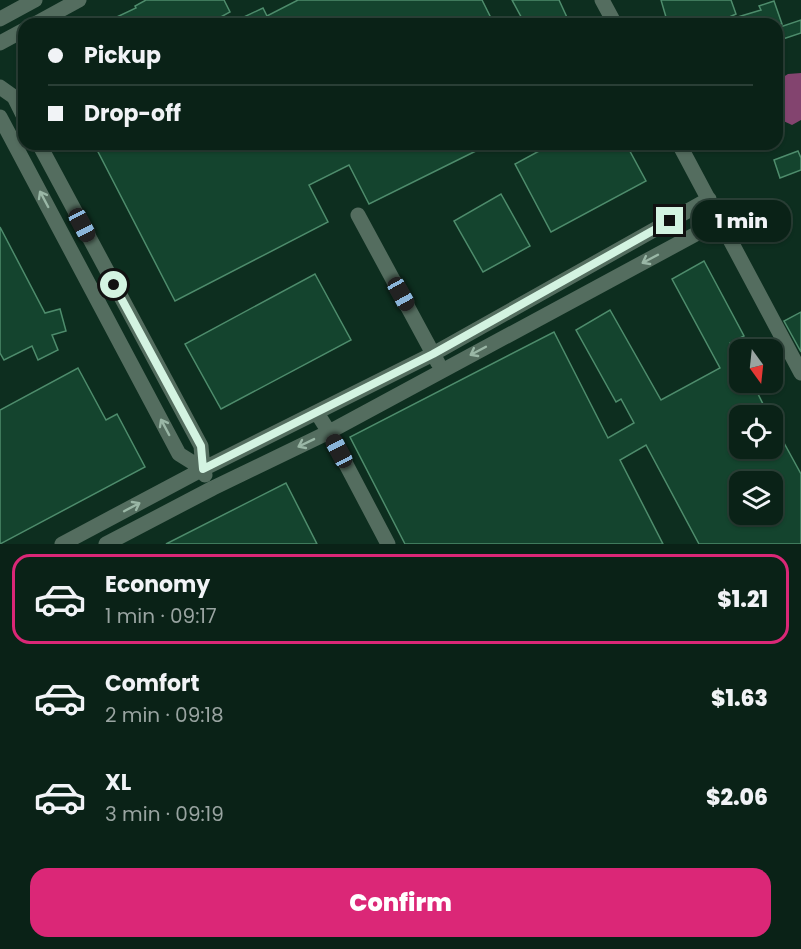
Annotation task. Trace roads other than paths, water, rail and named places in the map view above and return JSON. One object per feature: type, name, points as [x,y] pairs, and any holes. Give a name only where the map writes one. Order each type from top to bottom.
[{"type":"street","points":[[0,19],[35,0]]},
{"type":"street","points":[[46,18],[79,0]]},
{"type":"street","points":[[602,0],[612,18]]},
{"type":"street","points":[[0,43],[18,33]]},
{"type":"street","points":[[0,87],[14,97],[18,105]]},
{"type":"street","points":[[0,117],[179,454],[203,469]]},
{"type":"street","points":[[42,150],[201,446],[203,469],[213,488]]},
{"type":"street","points":[[683,150],[801,373]]},
{"type":"street","points":[[62,544],[203,469],[433,354],[709,199]]},
{"type":"street","points":[[358,215],[443,370]]},
{"type":"street","points":[[98,525],[108,544],[213,488],[329,432],[720,221]]},
{"type":"street","points":[[317,413],[388,544]]}]
